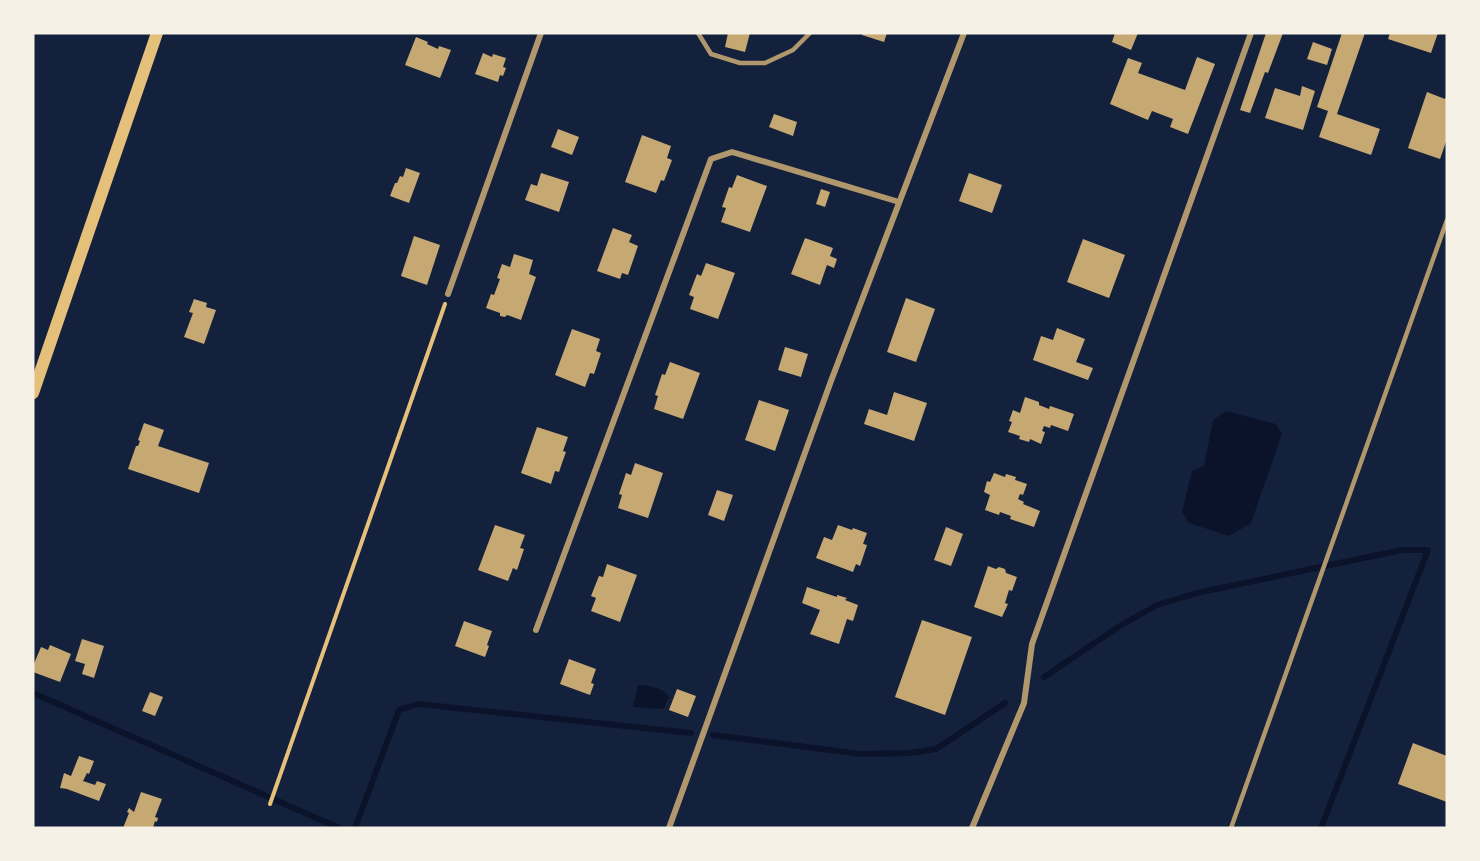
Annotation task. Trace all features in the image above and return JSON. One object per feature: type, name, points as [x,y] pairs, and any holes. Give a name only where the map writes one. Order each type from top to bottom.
[{"type":"main road","points":[[33,393],[157,33]]},
{"type":"street","points":[[448,294],[540,33]]},
{"type":"street","points":[[669,828],[831,381],[964,33]]},
{"type":"street","points":[[972,828],[1024,703],[1032,644],[1251,33]]},
{"type":"street","points":[[536,630],[711,159],[732,152],[899,202]]},
{"type":"lane","points":[[698,33],[711,54],[740,63],[765,63],[793,50],[810,33]]},
{"type":"lane","points":[[1231,828],[1447,220]]},
{"type":"path","points":[[270,804],[448,294]]},
{"type":"water","points":[[1226,411],[1276,424],[1282,434],[1251,523],[1229,536],[1189,523],[1182,512],[1192,471],[1204,466],[1213,420]]},
{"type":"water","points":[[638,685],[655,688],[667,694],[669,697],[664,708],[633,707]]},
{"type":"building","points":[[728,33],[750,33],[745,52],[725,47]]},
{"type":"building","points":[[862,33],[887,33],[884,42],[862,35]]},
{"type":"building","points":[[1115,33],[1138,33],[1131,50],[1112,42]]},
{"type":"building","points":[[1266,33],[1283,33],[1250,113],[1240,110]]},
{"type":"building","points":[[1342,33],[1365,33],[1337,114],[1380,129],[1371,155],[1319,137],[1328,111],[1317,107]]},
{"type":"building","points":[[1390,33],[1438,33],[1431,53],[1388,39]]},
{"type":"building","points":[[416,37],[438,49],[439,46],[451,50],[440,78],[405,65]]},
{"type":"building","points":[[1313,42],[1332,49],[1327,65],[1307,59]]},
{"type":"building","points":[[483,53],[492,57],[493,54],[506,58],[503,67],[506,68],[498,82],[475,74]]},
{"type":"building","points":[[1197,57],[1215,64],[1188,134],[1170,127],[1173,119],[1152,111],[1148,120],[1110,104],[1128,58],[1142,63],[1138,73],[1185,90]]},
{"type":"building","points":[[1302,86],[1315,91],[1303,130],[1265,118],[1275,88],[1300,96]]},
{"type":"building","points":[[1427,92],[1445,99],[1447,94],[1447,139],[1440,159],[1408,148]]},
{"type":"building","points":[[774,114],[797,122],[793,136],[769,127]]},
{"type":"building","points":[[558,129],[579,137],[572,155],[551,147]]},
{"type":"building","points":[[642,135],[671,146],[667,158],[672,160],[664,181],[661,180],[656,193],[625,182]]},
{"type":"building","points":[[406,168],[420,173],[409,203],[390,196],[395,183],[400,176],[403,177]]},
{"type":"building","points":[[541,173],[569,182],[559,212],[525,200],[531,184],[537,186]]},
{"type":"building","points":[[969,173],[1002,185],[992,213],[959,201]]},
{"type":"building","points":[[737,175],[767,186],[750,232],[721,222],[726,208],[722,207],[729,187],[732,188]]},
{"type":"building","points":[[821,189],[830,192],[825,207],[816,204]]},
{"type":"building","points":[[613,228],[632,235],[629,242],[638,246],[628,275],[622,273],[620,279],[597,271]]},
{"type":"building","points":[[414,236],[440,245],[427,285],[401,276]]},
{"type":"building","points":[[805,238],[833,248],[830,256],[837,259],[834,268],[827,265],[820,285],[791,274]]},
{"type":"building","points":[[1083,239],[1125,255],[1109,298],[1067,282]]},
{"type":"building","points":[[514,254],[533,260],[529,274],[536,277],[521,320],[507,315],[500,316],[500,313],[486,308],[500,279],[497,278],[502,264],[510,267]]},
{"type":"building","points":[[706,263],[735,273],[718,319],[690,309],[694,297],[689,295],[697,274],[701,276]]},
{"type":"building","points":[[906,298],[935,309],[916,362],[887,352]]},
{"type":"building","points":[[194,299],[207,303],[206,307],[216,310],[204,344],[184,337],[193,313],[189,312]]},
{"type":"building","points":[[1057,328],[1085,339],[1076,362],[1093,368],[1088,380],[1033,360],[1041,336],[1053,340]]},
{"type":"building","points":[[572,329],[600,339],[596,351],[601,353],[594,374],[590,373],[585,387],[555,375]]},
{"type":"building","points":[[785,347],[808,354],[801,377],[778,370]]},
{"type":"building","points":[[670,362],[700,373],[683,419],[654,409],[658,396],[655,395],[662,374],[665,375]]},
{"type":"building","points":[[894,392],[927,403],[914,441],[864,424],[869,409],[887,415]]},
{"type":"building","points":[[1025,397],[1049,409],[1050,406],[1074,414],[1068,431],[1051,425],[1050,428],[1044,426],[1042,431],[1045,432],[1041,444],[1030,439],[1029,442],[1019,439],[1020,436],[1008,432],[1013,410],[1020,413]]},
{"type":"building","points":[[759,400],[789,410],[775,451],[745,440]]},
{"type":"building","points":[[144,423],[164,430],[158,446],[209,463],[199,493],[128,469],[140,441],[138,440]]},
{"type":"building","points":[[537,427],[568,437],[559,472],[555,471],[551,484],[521,473]]},
{"type":"building","points":[[635,463],[663,473],[648,518],[618,508],[622,495],[619,494],[626,473],[631,475]]},
{"type":"building","points":[[994,473],[1005,477],[1006,474],[1016,477],[1015,480],[1027,484],[1023,495],[1020,494],[1018,499],[1024,502],[1023,504],[1040,511],[1034,527],[1010,519],[1011,516],[1000,512],[999,515],[985,510],[990,495],[984,492],[987,481],[990,482]]},
{"type":"building","points":[[717,490],[733,495],[724,521],[708,515]]},
{"type":"building","points":[[495,525],[525,535],[520,548],[524,549],[517,570],[513,568],[508,581],[478,570]]},
{"type":"building","points":[[838,525],[867,533],[863,544],[867,545],[860,566],[856,564],[853,572],[816,558],[824,537],[832,540]]},
{"type":"building","points":[[946,527],[963,534],[951,566],[934,560]]},
{"type":"building","points":[[607,564],[637,575],[620,622],[591,611],[596,598],[591,596],[599,576],[603,577]]},
{"type":"building","points":[[988,566],[1005,569],[1006,573],[1017,577],[1012,591],[1009,590],[1005,603],[1008,604],[1002,617],[974,607]]},
{"type":"building","points":[[807,587],[847,598],[845,600],[858,605],[853,621],[847,619],[839,644],[810,634],[820,610],[802,603]]},
{"type":"building","points":[[922,620],[972,637],[945,715],[895,697]]},
{"type":"building","points":[[464,621],[492,631],[485,657],[455,646]]},
{"type":"building","points":[[82,639],[104,646],[94,678],[82,674],[85,664],[75,661]]},
{"type":"building","points":[[50,645],[71,654],[60,682],[33,672],[33,666],[41,647],[48,650]]},
{"type":"building","points":[[569,659],[596,669],[590,695],[560,684]]},
{"type":"building","points":[[677,689],[696,696],[688,717],[669,710]]},
{"type":"building","points":[[150,692],[163,697],[155,716],[142,711]]},
{"type":"building","points":[[1413,743],[1447,756],[1447,802],[1398,784]]},
{"type":"building","points":[[79,756],[94,761],[89,774],[87,773],[83,781],[95,785],[97,781],[106,784],[99,801],[60,788],[64,773],[71,776]]},
{"type":"building","points":[[141,792],[162,799],[155,817],[158,818],[157,822],[155,821],[153,828],[123,828],[129,808],[134,812]]},
{"type":"waterway","points":[[1044,677],[1120,626],[1157,605],[1197,593],[1402,550],[1428,550],[1321,828]]},
{"type":"waterway","points":[[33,693],[339,828]]},
{"type":"waterway","points":[[713,735],[861,754],[910,753],[936,749],[1005,703]]},
{"type":"waterway","points":[[355,828],[399,710],[418,704],[691,733]]}]
